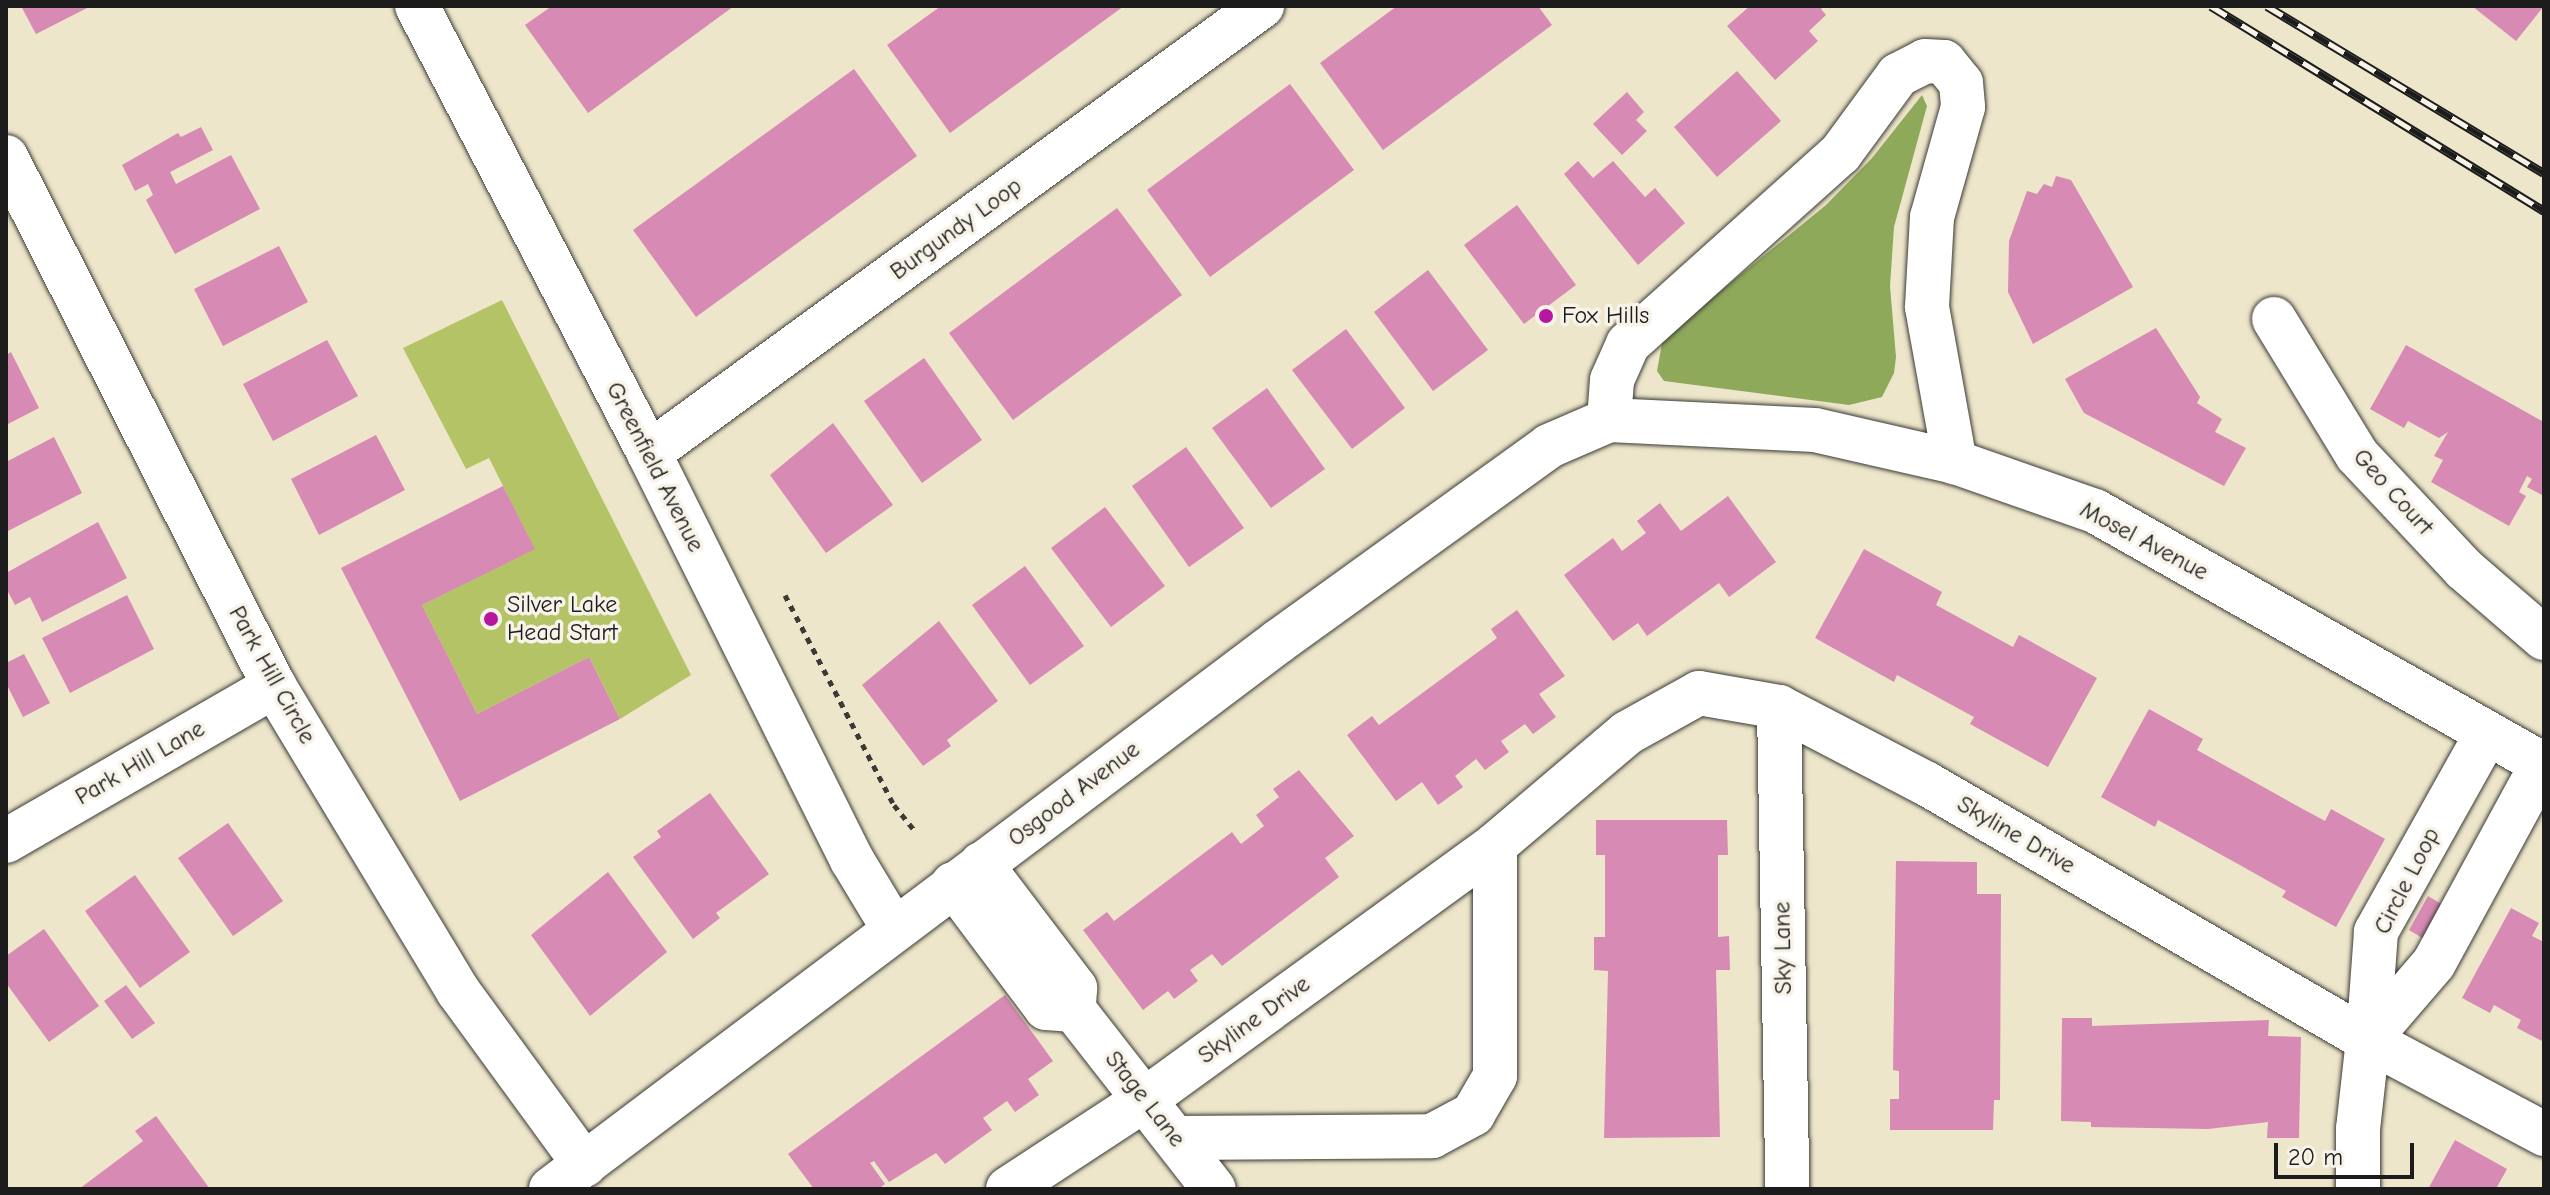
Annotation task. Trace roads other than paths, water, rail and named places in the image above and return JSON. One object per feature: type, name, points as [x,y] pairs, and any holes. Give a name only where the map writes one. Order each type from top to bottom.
[{"type":"street","name":"Greenfield Avenue","points":[[417,6],[649,453],[852,860],[893,928]]},
{"type":"street","name":"Burgundy Loop","points":[[649,453],[1262,6]]},
{"type":"street","points":[[1609,420],[1612,380],[1628,344],[1840,154],[1898,75],[1925,61],[1944,62],[1961,83],[1963,107],[1932,217],[1927,307],[1955,462]]},
{"type":"street","name":"Park Hill Circle","points":[[6,157],[274,686],[568,1177]]},
{"type":"street","name":"Geo Court","points":[[2274,319],[2357,455],[2464,569],[2544,638]]},
{"type":"street","name":"Mosel Avenue","points":[[1609,420],[1815,430],[1955,462],[2095,511],[2543,765]]},
{"type":"street","name":"Osgood Avenue","points":[[568,1177],[893,928],[1549,446],[1609,420]]},
{"type":"street","name":"Park Hill Lane","points":[[6,841],[274,686]]},
{"type":"street","name":"Skyline Drive","points":[[1008,1189],[1147,1098],[1495,845],[1627,733],[1699,693],[1779,707],[1927,784],[2368,1040],[2544,1134]]},
{"type":"street","name":"Sky Lane","points":[[1779,707],[1787,1189]]},
{"type":"street","name":"Circle Loop","points":[[2358,1189],[2358,1129],[2376,932],[2486,735]]},
{"type":"street","points":[[2368,1040],[2434,963],[2543,765]]},
{"type":"street","points":[[1177,1138],[1432,1136],[1473,1114],[1495,1076],[1495,845]]},
{"type":"street","name":"Stage Lane","points":[[967,874],[1075,988],[1074,1010],[1147,1098],[1214,1189]]},
{"type":"railway","points":[[2211,6],[2544,211]]},
{"type":"railway","points":[[2267,6],[2544,173]]},
{"type":"place","name":"Fox Hills","points":[[1546,316]]},
{"type":"place","name":"Silver Lake Head Start","points":[[491,619]]}]
